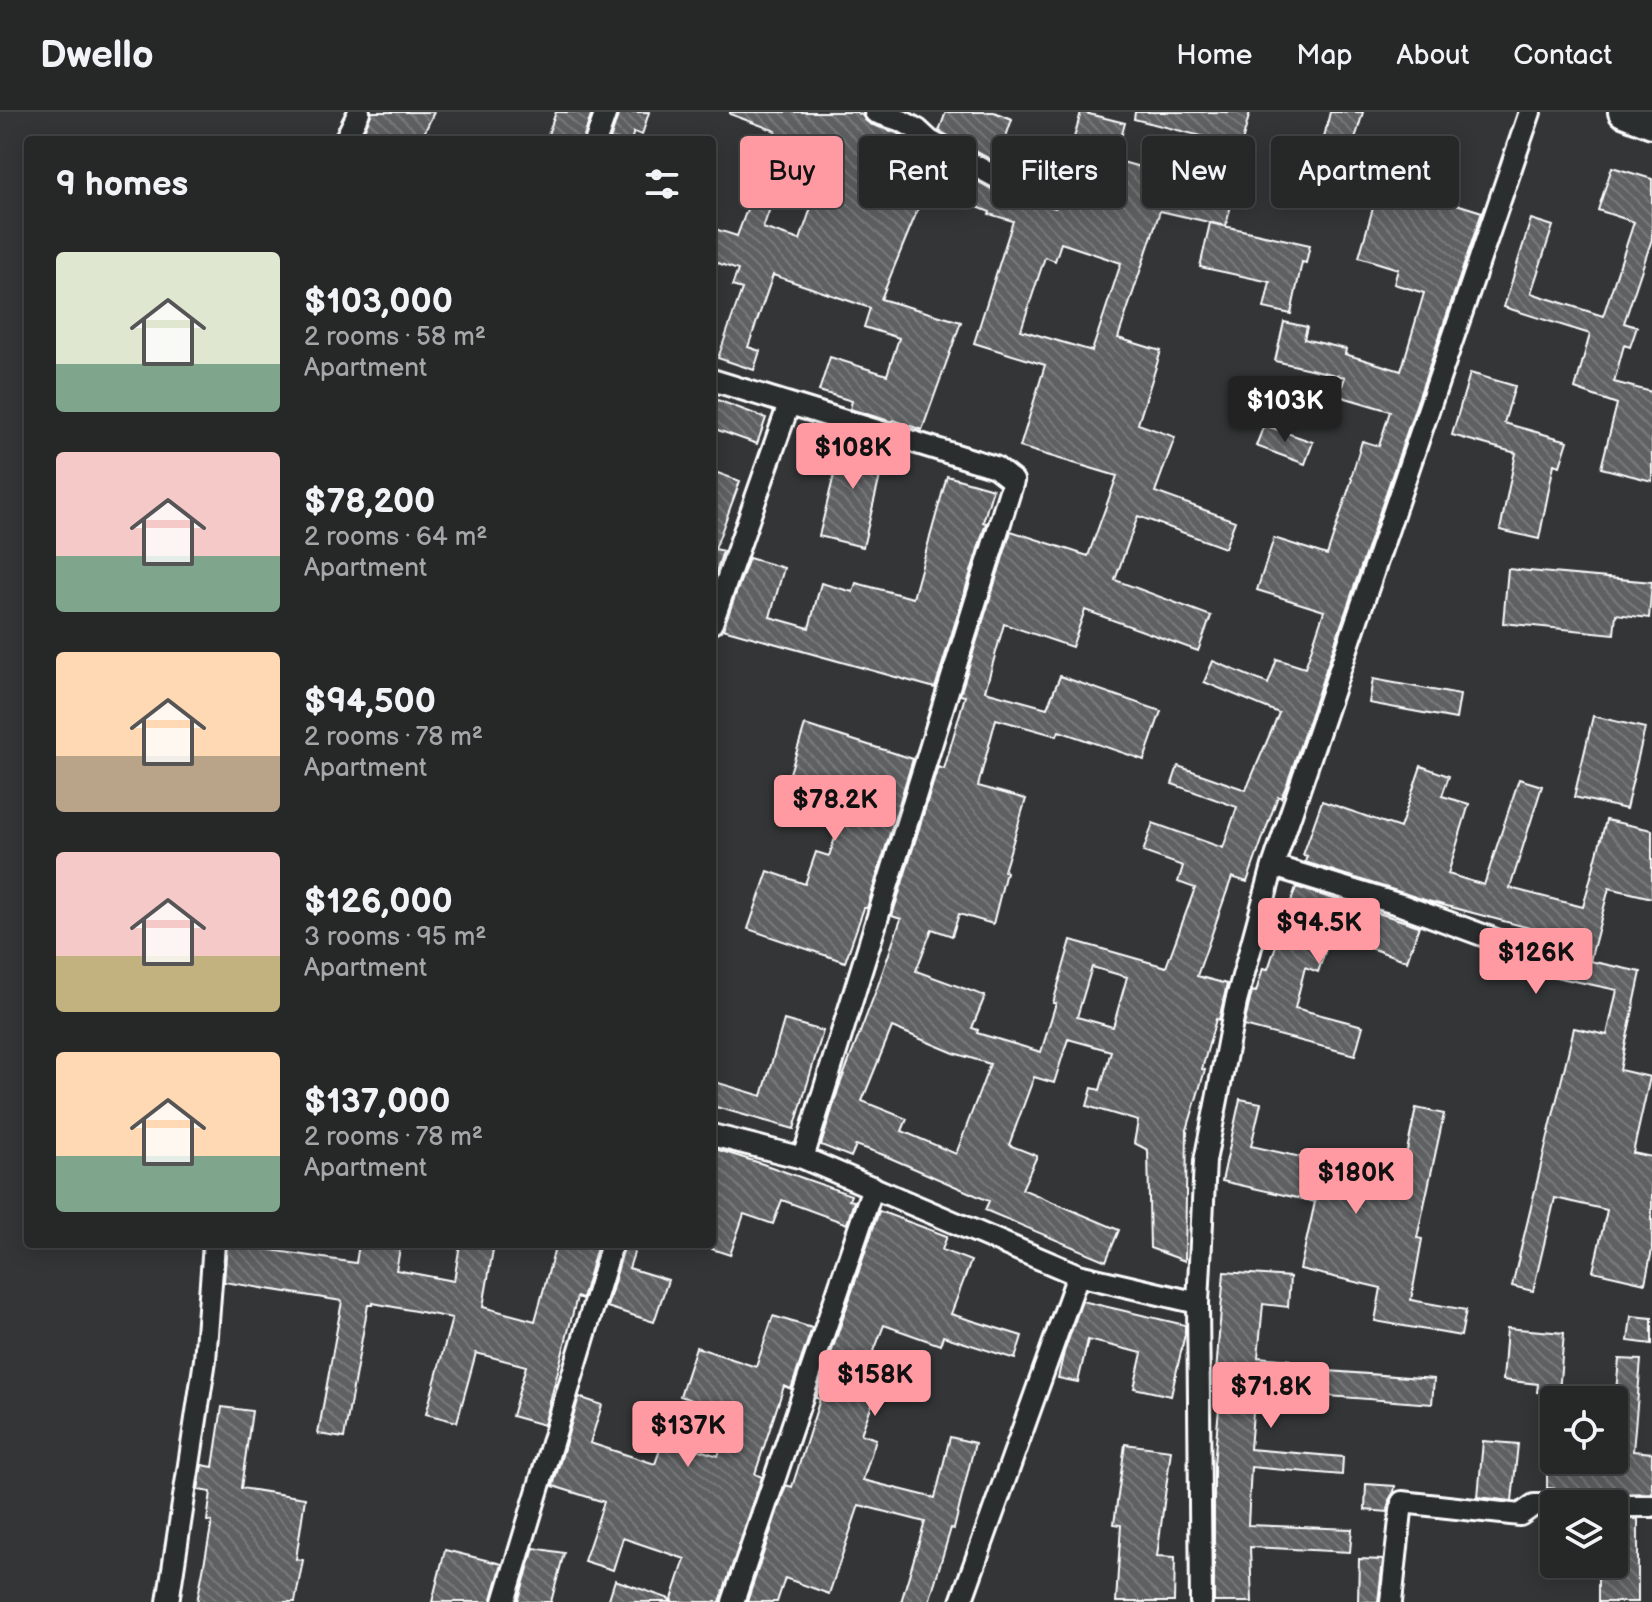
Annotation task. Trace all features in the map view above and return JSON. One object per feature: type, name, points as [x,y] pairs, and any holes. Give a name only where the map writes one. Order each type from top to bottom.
[{"type":"main road","points":[[1623,112],[1652,123]]},
{"type":"street","points":[[347,136],[359,112]]},
{"type":"street","points":[[597,136],[606,112]]},
{"type":"street","points":[[875,112],[902,121],[930,141],[992,175]]},
{"type":"street","points":[[1201,1602],[1198,1303],[1205,1161],[1236,1002],[1273,866],[1530,112]]},
{"type":"street","points":[[716,381],[995,467],[1013,481],[803,1158]]},
{"type":"street","points":[[716,612],[789,404]]},
{"type":"street","points":[[1273,866],[1401,905],[1507,944]]},
{"type":"street","points":[[716,1136],[803,1158],[1078,1275],[1198,1303]]},
{"type":"street","points":[[733,1602],[873,1187]]},
{"type":"street","points":[[168,1602],[205,1360],[214,1248]]},
{"type":"street","points":[[504,1602],[611,1248]]},
{"type":"street","points":[[961,1602],[1078,1275]]},
{"type":"street","points":[[1391,1602],[1402,1502],[1520,1515],[1534,1505],[1540,1505]]},
{"type":"street","points":[[1628,1506],[1652,1506]]},
{"type":"building","points":[[372,112],[434,112],[423,136],[362,136]]},
{"type":"building","points":[[556,112],[592,112],[584,136],[547,136]]},
{"type":"building","points":[[619,112],[649,112],[642,135],[634,132],[632,136],[611,136]]},
{"type":"building","points":[[730,112],[856,112],[870,124],[902,136],[859,136],[859,208],[918,208],[881,299],[961,322],[922,430],[850,409],[852,401],[819,391],[830,357],[887,375],[899,338],[864,327],[870,308],[773,275],[748,347],[760,351],[754,370],[718,358],[742,289],[732,286],[738,270],[716,262],[716,229],[737,236],[747,208],[770,208],[763,228],[800,240],[811,208],[843,208],[843,136],[774,136],[776,131]]},
{"type":"building","points":[[946,112],[994,112],[1012,119],[1006,136],[992,136],[992,160],[976,151],[976,136],[948,136],[939,131]]},
{"type":"building","points":[[1081,112],[1125,123],[1121,136],[1074,136]]},
{"type":"building","points":[[1135,112],[1250,112],[1244,136],[1201,136],[1134,119]]},
{"type":"building","points":[[1330,112],[1363,112],[1356,136],[1324,136]]},
{"type":"building","points":[[1126,163],[1142,168],[1142,208],[1230,208],[1226,226],[1160,211],[1118,338],[1161,351],[1138,424],[1175,437],[1155,492],[1235,521],[1225,548],[1138,516],[1115,580],[1211,616],[1198,651],[1085,610],[1072,647],[1004,624],[985,691],[1047,708],[1060,676],[1161,711],[1144,760],[1059,731],[1057,736],[996,719],[978,786],[1026,799],[1004,871],[993,924],[959,914],[952,936],[932,929],[916,971],[985,996],[972,1028],[978,1030],[977,1033],[1041,1052],[1071,940],[1166,967],[1195,888],[1178,882],[1183,866],[1143,852],[1153,823],[1223,848],[1237,807],[1172,784],[1178,766],[1246,790],[1279,713],[1204,682],[1213,661],[1268,684],[1277,659],[1305,668],[1324,611],[1257,590],[1274,538],[1327,555],[1362,441],[1379,446],[1390,411],[1339,396],[1345,377],[1275,361],[1284,322],[1307,327],[1304,339],[1346,349],[1345,354],[1401,371],[1424,293],[1394,284],[1398,269],[1359,257],[1373,208],[1459,208],[1459,205],[1482,212],[1287,784],[1281,798],[1278,796],[1247,882],[1232,877],[1197,976],[1227,984],[1187,1130],[1185,1261],[1150,1248],[1148,1150],[1134,1143],[1138,1121],[1087,1106],[1092,1088],[1100,1090],[1111,1051],[1068,1039],[1054,1083],[1034,1077],[1009,1145],[1037,1156],[1022,1189],[1119,1230],[1106,1261],[985,1210],[989,1201],[881,1154],[856,1145],[851,1157],[821,1145],[901,919],[892,916],[938,767],[944,769],[965,696],[960,695],[1011,531],[1088,556],[1117,476],[1020,447],[1045,365],[974,343],[1013,221],[976,206],[976,180],[992,189],[992,208],[1126,208]],"holes":[[[1061,243],[1121,263],[1092,351],[1021,330],[1045,257],[1055,261]],[[1092,967],[1127,977],[1113,1027],[1077,1017]],[[892,1027],[954,1053],[990,1064],[956,1154],[902,1131],[907,1119],[862,1101]]]},
{"type":"building","points":[[1612,167],[1652,179],[1652,239],[1624,323],[1637,327],[1630,347],[1624,345],[1614,382],[1652,392],[1652,481],[1601,468],[1617,404],[1575,389],[1590,334],[1504,307],[1531,219],[1553,226],[1531,293],[1603,316],[1634,222],[1598,210]]},
{"type":"building","points":[[1210,223],[1310,245],[1306,263],[1302,262],[1291,314],[1264,308],[1270,282],[1200,267]]},
{"type":"building","points":[[1470,373],[1515,386],[1504,423],[1568,441],[1560,466],[1554,464],[1539,539],[1500,530],[1516,453],[1452,435]]},
{"type":"building","points":[[716,399],[766,418],[757,444],[716,429]]},
{"type":"building","points":[[1264,425],[1313,442],[1305,464],[1256,446]]},
{"type":"building","points":[[844,434],[887,447],[863,547],[819,536]]},
{"type":"building","points":[[716,472],[740,481],[716,546]]},
{"type":"building","points":[[947,476],[993,489],[983,522],[986,523],[935,688],[723,629],[749,558],[784,568],[770,617],[809,628],[821,583],[853,592],[856,583],[913,598]]},
{"type":"building","points":[[716,549],[723,551],[716,572]]},
{"type":"building","points":[[1508,569],[1652,582],[1649,618],[1616,614],[1614,634],[1503,623]]},
{"type":"building","points":[[1373,679],[1460,695],[1456,719],[1369,703]]},
{"type":"building","points":[[1593,716],[1645,728],[1626,809],[1574,797]]},
{"type":"building","points":[[805,725],[913,759],[867,908],[864,908],[845,962],[748,929],[768,871],[805,884],[816,852],[829,856],[844,811],[784,792]]},
{"type":"building","points":[[1421,766],[1449,776],[1442,796],[1469,804],[1448,874],[1484,885],[1519,779],[1542,786],[1510,888],[1583,907],[1606,820],[1652,830],[1652,898],[1609,888],[1590,961],[1641,972],[1620,1070],[1650,1077],[1633,1153],[1652,1157],[1652,1250],[1645,1283],[1593,1271],[1607,1210],[1555,1198],[1533,1291],[1512,1286],[1574,1028],[1607,1035],[1617,990],[1527,971],[1537,930],[1428,901],[1305,862],[1307,856],[1303,855],[1322,801],[1400,828]]},
{"type":"building","points":[[1296,887],[1419,926],[1407,961],[1331,934],[1318,972],[1305,967],[1295,1008],[1363,1026],[1355,1055],[1244,1026],[1252,991],[1256,992],[1263,968],[1268,969]]},
{"type":"building","points":[[784,1020],[823,1031],[794,1129],[716,1107],[716,1082],[762,1096]]},
{"type":"building","points":[[1240,1099],[1261,1103],[1251,1146],[1401,1179],[1416,1108],[1444,1114],[1417,1238],[1422,1239],[1411,1300],[1466,1310],[1461,1336],[1375,1321],[1381,1288],[1300,1269],[1315,1202],[1222,1181]]},
{"type":"building","points":[[716,1149],[851,1195],[849,1200],[854,1201],[847,1224],[782,1200],[773,1224],[744,1214],[730,1255],[712,1249],[716,1248]]},
{"type":"building","points":[[879,1211],[947,1236],[942,1250],[971,1261],[951,1314],[1022,1336],[1015,1359],[943,1336],[940,1345],[884,1325],[858,1393],[874,1399],[861,1434],[876,1439],[863,1480],[935,1498],[950,1437],[975,1443],[954,1529],[951,1528],[929,1602],[901,1602],[925,1522],[859,1505],[829,1594],[785,1578],[777,1602],[747,1602],[786,1485],[792,1487],[820,1399],[816,1398]]},
{"type":"building","points":[[227,1248],[264,1248],[356,1263],[358,1248],[400,1248],[396,1270],[454,1281],[459,1248],[493,1248],[483,1307],[535,1321],[555,1248],[597,1248],[582,1299],[577,1297],[544,1425],[512,1416],[526,1366],[476,1353],[457,1422],[426,1414],[452,1318],[373,1303],[368,1305],[344,1438],[318,1434],[342,1301],[224,1282]]},
{"type":"building","points":[[624,1248],[636,1248],[629,1268],[668,1280],[654,1322],[607,1307]]},
{"type":"building","points":[[1224,1272],[1290,1277],[1288,1307],[1263,1304],[1258,1357],[1290,1360],[1289,1368],[1434,1379],[1432,1404],[1290,1393],[1289,1403],[1254,1401],[1250,1449],[1343,1457],[1342,1475],[1251,1467],[1248,1525],[1352,1529],[1350,1552],[1250,1547],[1252,1602],[1214,1602],[1214,1464],[1222,1374],[1216,1373]]},
{"type":"building","points":[[1082,1301],[1185,1325],[1171,1396],[1134,1388],[1142,1353],[1088,1340],[1078,1382],[1058,1378]]},
{"type":"building","points":[[773,1316],[812,1328],[791,1389],[784,1386],[755,1474],[762,1477],[720,1602],[671,1602],[685,1559],[623,1538],[613,1570],[584,1561],[604,1502],[553,1486],[579,1397],[602,1405],[590,1443],[655,1464],[664,1438],[718,1456],[732,1414],[680,1396],[696,1347],[756,1367]]},
{"type":"building","points":[[1631,1316],[1652,1318],[1652,1344],[1628,1341]]},
{"type":"building","points":[[1507,1328],[1564,1333],[1560,1386],[1540,1386],[1540,1392],[1537,1392],[1538,1384],[1503,1380]]},
{"type":"building","points":[[1619,1359],[1641,1360],[1633,1451],[1652,1453],[1652,1493],[1547,1488],[1547,1474],[1628,1474],[1628,1386],[1616,1386]]},
{"type":"building","points":[[222,1407],[252,1411],[241,1488],[305,1498],[296,1559],[303,1560],[295,1602],[197,1602],[212,1522],[207,1521],[211,1492],[198,1490],[202,1465],[213,1467]]},
{"type":"building","points":[[1483,1441],[1518,1444],[1512,1501],[1478,1497]]},
{"type":"building","points":[[1125,1444],[1171,1450],[1157,1556],[1175,1557],[1174,1602],[1116,1602],[1121,1525],[1114,1524]]},
{"type":"building","points":[[1366,1484],[1395,1486],[1388,1512],[1365,1510]]},
{"type":"building","points":[[1628,1519],[1638,1519],[1638,1602],[1598,1602],[1598,1578],[1628,1578]]},
{"type":"building","points":[[534,1548],[564,1553],[551,1602],[518,1602]]},
{"type":"building","points":[[445,1550],[502,1564],[491,1602],[432,1602]]},
{"type":"building","points":[[1359,1559],[1383,1560],[1378,1602],[1358,1602]]},
{"type":"building","points":[[615,1580],[670,1599],[669,1602],[608,1602]]}]
